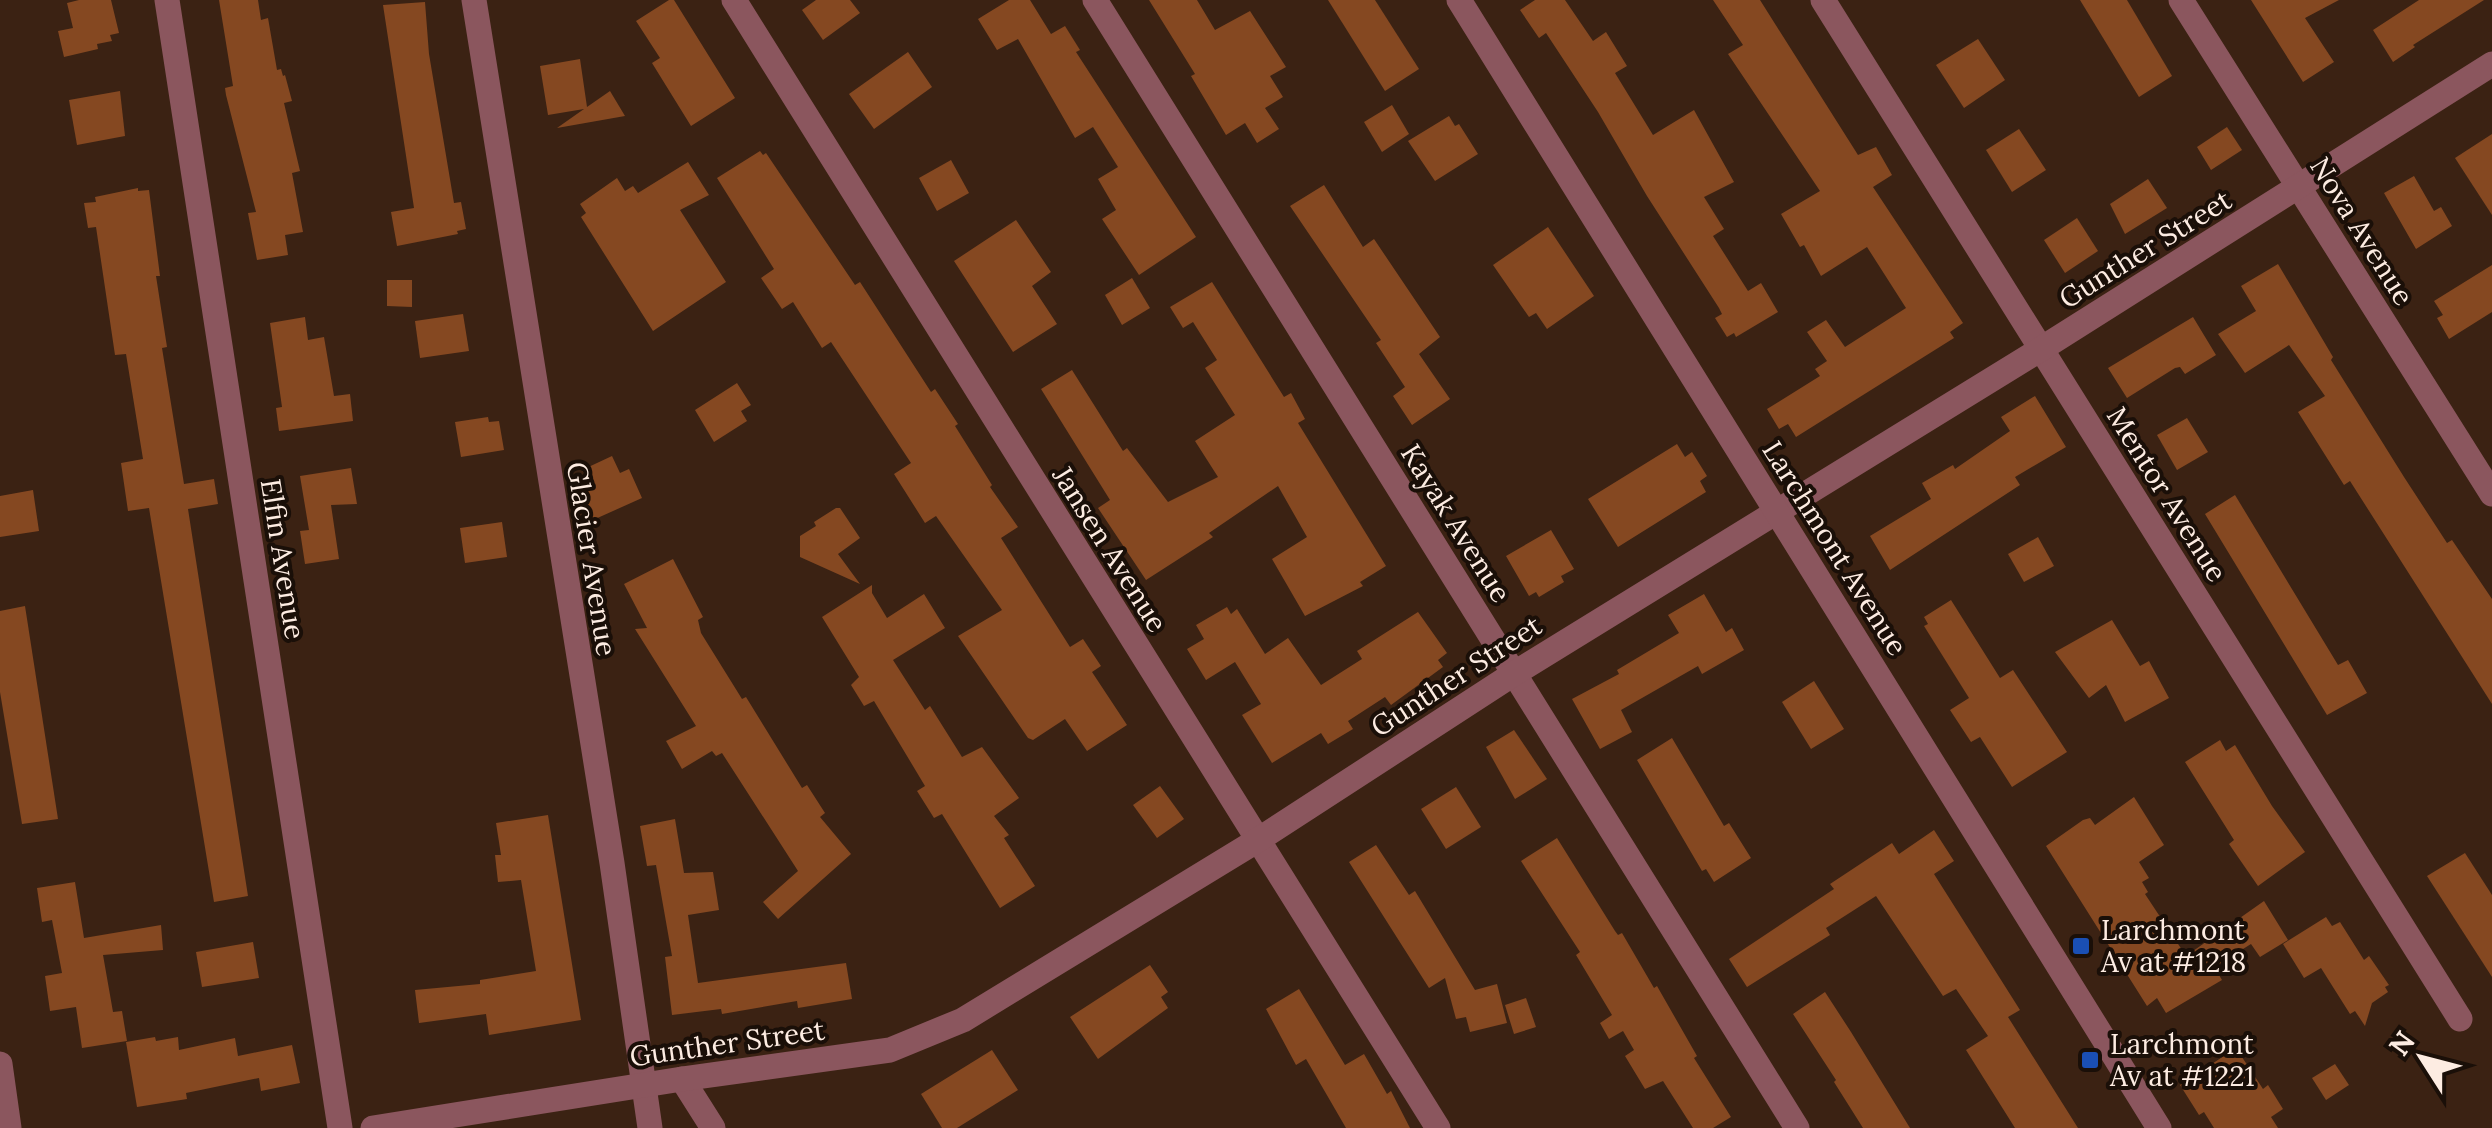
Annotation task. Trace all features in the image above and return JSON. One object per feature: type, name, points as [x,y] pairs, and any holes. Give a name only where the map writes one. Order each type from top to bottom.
[{"type":"street","name":"Elfin Avenue","points":[[166,0],[340,1128]]},
{"type":"street","name":"Glacier Avenue","points":[[474,0],[612,862],[650,1128]]},
{"type":"street","name":"Jansen Avenue","points":[[734,0],[1438,1128]]},
{"type":"street","name":"Kayak Avenue","points":[[1095,0],[1797,1128]]},
{"type":"street","name":"Larchmont Avenue","points":[[1459,0],[2159,1128]]},
{"type":"street","name":"Mentor Avenue","points":[[1823,0],[2460,1019]]},
{"type":"street","name":"Nova Avenue","points":[[2181,0],[2492,494]]},
{"type":"street","name":"Gunther Street","points":[[373,1128],[903,1047],[963,1020],[1258,840],[1515,673],[2041,349],[2492,64]]},
{"type":"street","points":[[0,1064],[10,1128]]},
{"type":"street","points":[[682,1078],[712,1128]]},
{"type":"building","points":[[111,0],[119,33],[110,35],[112,41],[97,44],[98,49],[64,57],[58,31],[73,28],[67,3]]},
{"type":"building","points":[[219,0],[258,0],[261,20],[268,18],[277,70],[285,75],[292,101],[284,103],[300,171],[292,173],[303,232],[285,235],[288,255],[257,260],[248,213],[256,212],[226,95],[225,88],[233,86]]},
{"type":"building","points":[[674,0],[735,98],[691,126],[652,63],[660,58],[636,21]]},
{"type":"building","points":[[816,0],[850,0],[860,13],[823,40],[802,10]]},
{"type":"building","points":[[1009,0],[1030,0],[1051,34],[1065,26],[1080,50],[1076,52],[1196,237],[1139,275],[1102,219],[1116,210],[1098,179],[1118,167],[1093,127],[1075,138],[1018,39],[997,50],[978,19]]},
{"type":"building","points":[[1149,0],[1197,0],[1215,30],[1250,11],[1286,67],[1270,76],[1283,97],[1265,108],[1279,129],[1257,143],[1245,123],[1226,135],[1191,76],[1195,74]]},
{"type":"building","points":[[1328,0],[1375,0],[1419,69],[1385,91]]},
{"type":"building","points":[[1535,0],[1565,0],[1593,41],[1606,32],[1627,66],[1615,73],[1653,135],[1694,110],[1734,182],[1704,197],[1724,229],[1713,236],[1748,291],[1761,283],[1778,312],[1736,337],[1734,333],[1727,337],[1715,318],[1722,314],[1719,308],[1598,112],[1546,33],[1539,38],[1520,10]]},
{"type":"building","points":[[1713,0],[1760,0],[1858,155],[1876,147],[1892,175],[1873,187],[1963,323],[1950,332],[1954,338],[1796,437],[1788,424],[1779,429],[1767,409],[1820,376],[1815,369],[1827,361],[1807,332],[1826,320],[1845,347],[1906,308],[1867,247],[1821,276],[1804,245],[1800,247],[1781,214],[1820,191],[1728,54],[1743,45]]},
{"type":"building","points":[[2080,0],[2127,0],[2172,76],[2139,97]]},
{"type":"building","points":[[2251,0],[2339,0],[2305,18],[2334,62],[2303,82]]},
{"type":"building","points":[[2419,0],[2484,0],[2393,62],[2373,30]]},
{"type":"building","points":[[425,2],[429,54],[454,203],[461,202],[466,229],[397,246],[391,212],[414,208],[383,5]]},
{"type":"building","points":[[1978,39],[2005,80],[1964,108],[1936,65]]},
{"type":"building","points":[[908,52],[932,87],[874,129],[849,94]]},
{"type":"building","points":[[580,59],[587,107],[610,91],[625,116],[557,128],[584,109],[548,115],[540,66]]},
{"type":"building","points":[[120,91],[125,136],[77,145],[69,100]]},
{"type":"building","points":[[1392,105],[1409,134],[1382,152],[1364,122]]},
{"type":"building","points":[[1449,116],[1455,126],[1459,124],[1478,154],[1435,181],[1408,141]]},
{"type":"building","points":[[2227,127],[2242,150],[2211,170],[2197,147]]},
{"type":"building","points":[[2019,129],[2046,170],[2012,192],[1986,150]]},
{"type":"building","points":[[2492,134],[2492,215],[2455,158]]},
{"type":"building","points":[[760,151],[766,153],[855,285],[860,282],[931,392],[935,389],[958,424],[955,426],[990,487],[1018,527],[1001,538],[1070,647],[1083,639],[1101,666],[1092,672],[1127,725],[1087,751],[1065,719],[1033,740],[1028,738],[958,636],[1002,610],[936,516],[925,523],[894,474],[911,463],[831,342],[822,348],[793,302],[782,309],[761,278],[774,269],[717,178]]},
{"type":"building","points":[[951,160],[969,193],[937,211],[919,178]]},
{"type":"building","points":[[688,162],[709,195],[680,210],[726,282],[653,331],[581,217],[586,213],[580,204],[617,178],[625,191],[633,186],[638,193]]},
{"type":"building","points":[[2414,176],[2434,211],[2441,207],[2452,226],[2416,249],[2384,193]]},
{"type":"building","points":[[2148,179],[2167,208],[2125,234],[2110,204]]},
{"type":"building","points":[[1324,185],[1363,247],[1374,239],[1440,337],[1419,354],[1450,399],[1412,425],[1393,396],[1405,387],[1376,343],[1381,340],[1290,206]]},
{"type":"building","points":[[138,188],[149,190],[167,347],[162,348],[184,484],[214,479],[218,504],[188,509],[248,896],[214,902],[149,508],[128,511],[121,463],[143,459],[126,354],[115,355],[96,227],[88,228],[84,203]]},
{"type":"building","points":[[2077,218],[2098,251],[2065,273],[2044,240]]},
{"type":"building","points":[[1016,220],[1051,272],[1032,286],[1057,324],[1013,352],[954,261]]},
{"type":"building","points":[[1548,227],[1594,296],[1547,329],[1536,313],[1529,317],[1493,265]]},
{"type":"building","points":[[2278,264],[2333,357],[2331,360],[2404,477],[2447,543],[2452,540],[2492,599],[2492,704],[2350,481],[2344,485],[2298,412],[2325,396],[2289,345],[2245,373],[2218,334],[2256,311],[2241,286]]},
{"type":"building","points":[[2492,265],[2492,312],[2449,339],[2437,318],[2443,315],[2434,301]]},
{"type":"building","points":[[1132,278],[1150,308],[1122,325],[1105,295]]},
{"type":"building","points":[[387,280],[412,280],[412,307],[387,306]]},
{"type":"building","points":[[1212,282],[1284,397],[1291,393],[1305,419],[1298,423],[1386,566],[1360,582],[1363,586],[1305,616],[1272,559],[1307,537],[1278,486],[1209,533],[1213,537],[1146,580],[1098,508],[1110,500],[1041,389],[1072,370],[1123,451],[1127,448],[1168,502],[1218,477],[1195,441],[1235,415],[1205,368],[1217,360],[1193,322],[1183,328],[1170,307]]},
{"type":"building","points":[[463,314],[469,351],[420,358],[415,321]]},
{"type":"building","points":[[305,317],[308,340],[324,337],[334,396],[350,394],[353,421],[279,431],[276,408],[282,407],[270,323]]},
{"type":"building","points":[[2193,317],[2216,355],[2185,374],[2180,367],[2175,368],[2127,398],[2108,368]]},
{"type":"building","points":[[737,383],[751,405],[741,411],[747,421],[714,442],[695,410]]},
{"type":"building","points":[[2035,396],[2066,447],[2015,477],[2020,485],[1890,570],[1870,536],[1931,499],[1922,483],[1953,465],[1955,469],[2010,431],[2001,417]]},
{"type":"building","points":[[488,417],[489,422],[499,421],[504,450],[461,457],[455,422]]},
{"type":"building","points":[[2187,418],[2208,452],[2177,470],[2157,435]]},
{"type":"building","points":[[1677,444],[1685,457],[1692,452],[1707,476],[1700,481],[1706,492],[1618,547],[1588,499]]},
{"type":"building","points":[[612,456],[620,473],[629,469],[642,498],[593,520],[580,491],[589,486],[582,470]]},
{"type":"building","points":[[351,468],[357,504],[331,505],[339,559],[305,564],[300,531],[309,530],[300,476]]},
{"type":"building","points":[[33,490],[39,531],[0,537],[0,496]]},
{"type":"building","points":[[2235,495],[2338,665],[2348,660],[2367,693],[2327,715],[2205,514]]},
{"type":"building","points":[[840,508],[860,538],[838,554],[860,584],[800,557],[800,536]]},
{"type":"building","points":[[502,522],[507,557],[465,563],[460,528]]},
{"type":"building","points":[[1551,530],[1574,569],[1561,576],[1564,582],[1539,597],[1536,592],[1529,596],[1506,556]]},
{"type":"building","points":[[2038,537],[2054,566],[2024,582],[2008,554]]},
{"type":"building","points":[[673,559],[703,617],[698,620],[701,633],[802,788],[807,785],[825,813],[820,817],[851,854],[778,919],[763,902],[798,871],[722,753],[716,756],[712,751],[682,769],[666,741],[696,726],[635,629],[647,628],[624,584]]},
{"type":"building","points":[[872,585],[872,593],[887,618],[924,594],[945,628],[893,660],[925,710],[930,706],[962,757],[982,747],[1019,798],[994,816],[1009,835],[1004,838],[1035,886],[1000,908],[942,814],[934,818],[917,791],[925,786],[874,701],[864,706],[851,685],[859,677],[822,617]]},
{"type":"building","points":[[1704,594],[1726,632],[1732,628],[1744,650],[1702,674],[1698,666],[1621,710],[1632,732],[1600,749],[1572,699],[1619,674],[1617,670],[1679,633],[1668,615]]},
{"type":"building","points":[[1951,600],[2000,678],[2013,670],[2067,752],[2012,787],[1980,737],[1971,742],[1950,710],[1969,698],[1924,626],[1928,624],[1924,617]]},
{"type":"building","points":[[25,606],[58,819],[22,824],[0,692],[0,611]]},
{"type":"building","points":[[1227,607],[1231,614],[1237,609],[1265,654],[1288,638],[1321,685],[1362,659],[1357,651],[1418,612],[1447,653],[1438,660],[1443,667],[1391,705],[1385,697],[1348,721],[1353,729],[1328,744],[1321,733],[1272,763],[1242,715],[1261,704],[1235,662],[1206,680],[1187,649],[1204,639],[1196,625]]},
{"type":"building","points":[[2112,620],[2140,666],[2149,661],[2169,698],[2125,722],[2106,685],[2089,698],[2055,652]]},
{"type":"building","points":[[1814,681],[1844,729],[1811,749],[1782,702]]},
{"type":"building","points":[[1514,730],[1547,779],[1515,799],[1486,747]]},
{"type":"building","points":[[1672,738],[1724,826],[1729,823],[1751,858],[1714,882],[1706,869],[1702,871],[1637,760]]},
{"type":"building","points":[[2220,740],[2226,751],[2235,745],[2305,852],[2258,886],[2229,844],[2234,840],[2185,762]]},
{"type":"building","points":[[1160,786],[1184,819],[1157,838],[1133,805]]},
{"type":"building","points":[[1456,787],[1481,827],[1446,849],[1421,809]]},
{"type":"building","points":[[2134,797],[2164,845],[2139,862],[2149,878],[2142,882],[2148,892],[2145,894],[2186,956],[2264,901],[2288,940],[2260,957],[2251,944],[2214,967],[2222,980],[2166,1013],[2157,998],[2147,1006],[2046,846],[2083,820],[2090,818],[2095,825]]},
{"type":"building","points":[[548,815],[581,1020],[489,1035],[486,1014],[419,1023],[415,990],[480,984],[480,980],[536,971],[521,880],[498,882],[495,855],[501,855],[496,823]]},
{"type":"building","points":[[675,819],[684,873],[713,872],[719,910],[688,915],[698,983],[846,963],[852,999],[798,1008],[797,1001],[722,1014],[721,1009],[672,1015],[665,957],[672,956],[656,865],[647,866],[640,826]]},
{"type":"building","points":[[1934,830],[1954,861],[1934,874],[2020,1010],[2008,1017],[2078,1128],[2015,1128],[1966,1050],[1988,1036],[1956,989],[1943,996],[1876,896],[1826,928],[1830,935],[1747,987],[1729,959],[1834,889],[1830,884],[1892,843],[1899,854]]},
{"type":"building","points":[[1557,838],[1615,931],[1618,935],[1622,933],[1654,988],[1657,986],[1697,1056],[1694,1058],[1731,1117],[1713,1128],[1693,1128],[1663,1081],[1645,1089],[1625,1056],[1634,1050],[1623,1031],[1609,1039],[1600,1023],[1612,1015],[1576,955],[1580,952],[1521,861]]},
{"type":"building","points":[[1376,845],[1409,895],[1415,891],[1475,990],[1497,984],[1507,1023],[1470,1032],[1466,1017],[1456,1019],[1445,978],[1429,988],[1349,862]]},
{"type":"building","points":[[2465,853],[2492,895],[2492,977],[2427,876]]},
{"type":"building","points":[[75,882],[84,938],[161,925],[163,950],[103,955],[113,1012],[122,1011],[127,1041],[82,1048],[76,1007],[50,1011],[45,976],[62,973],[52,920],[42,922],[37,888]]},
{"type":"building","points":[[2326,917],[2332,926],[2340,922],[2364,960],[2369,956],[2389,985],[2385,987],[2388,992],[2372,1003],[2365,1026],[2355,1011],[2350,1014],[2321,968],[2304,978],[2283,944]]},
{"type":"building","points":[[253,942],[259,978],[202,987],[196,952]]},
{"type":"building","points":[[1150,965],[1168,992],[1161,997],[1168,1008],[1098,1059],[1070,1017]]},
{"type":"building","points":[[1299,989],[1345,1065],[1364,1054],[1387,1094],[1391,1091],[1410,1128],[1346,1128],[1306,1059],[1296,1065],[1266,1009]]},
{"type":"building","points":[[1825,992],[1910,1128],[1863,1128],[1834,1082],[1793,1014]]},
{"type":"building","points":[[1526,998],[1536,1027],[1514,1034],[1505,1005]]},
{"type":"building","points":[[155,1037],[156,1041],[178,1037],[179,1050],[235,1038],[238,1056],[292,1045],[300,1083],[261,1091],[259,1078],[186,1093],[187,1099],[137,1107],[126,1042]]},
{"type":"building","points":[[2236,1048],[2263,1089],[2268,1085],[2283,1109],[2271,1117],[2278,1128],[2214,1128],[2204,1112],[2199,1115],[2180,1085]]},
{"type":"building","points":[[992,1050],[1018,1090],[957,1128],[942,1128],[921,1094]]},
{"type":"building","points":[[2335,1064],[2349,1085],[2326,1100],[2312,1078]]},
{"type":"place","name":"Larchmont Av at #1218","points":[[2081,946]]},
{"type":"place","name":"Larchmont Av at #1221","points":[[2090,1060]]}]
